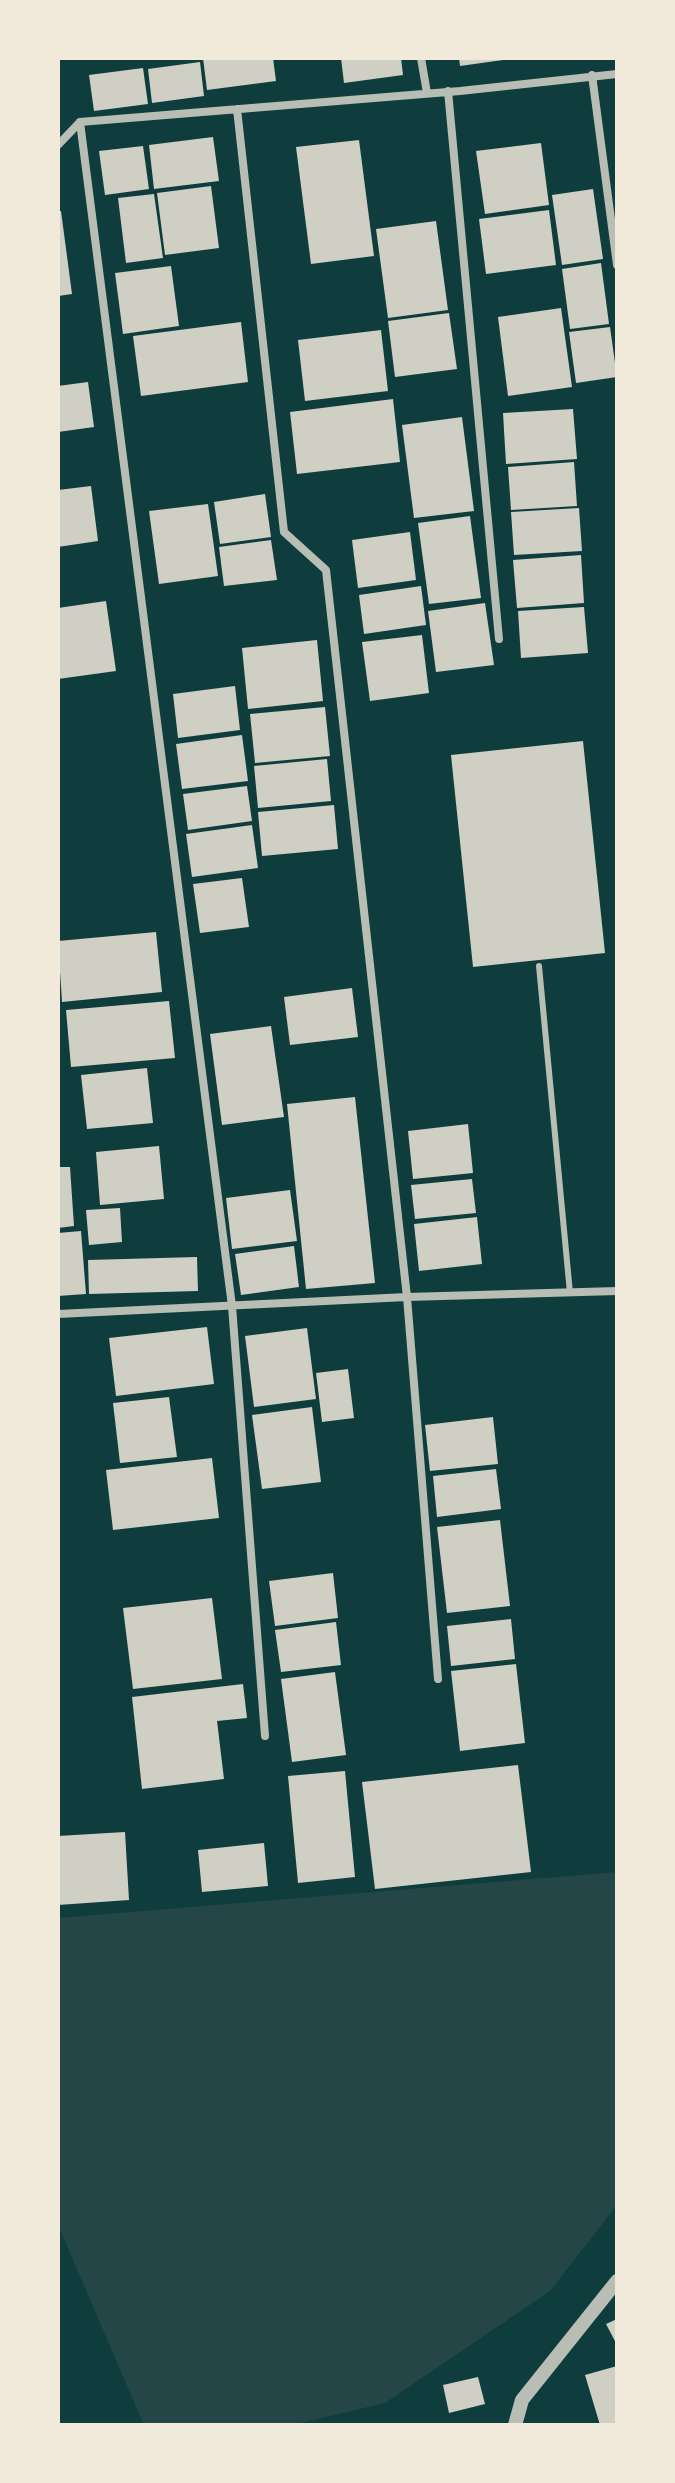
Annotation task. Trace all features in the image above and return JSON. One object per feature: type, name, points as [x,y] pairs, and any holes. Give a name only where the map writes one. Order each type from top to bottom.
[{"type":"street","points":[[421,58],[427,93]]},
{"type":"street","points":[[58,145],[80,122],[617,74]]},
{"type":"street","points":[[592,75],[617,265]]},
{"type":"street","points":[[448,91],[499,639]]},
{"type":"street","points":[[237,109],[284,532],[326,570],[407,1297],[438,1679]]},
{"type":"street","points":[[80,122],[232,1306],[265,1736]]},
{"type":"street","points":[[58,1314],[407,1297],[617,1291]]},
{"type":"street","points":[[515,2425],[522,2400],[617,2281]]},
{"type":"lane","points":[[539,966],[570,1293]]},
{"type":"shaded area","points":[[617,1872],[617,2205],[550,2291],[385,2403],[292,2425],[144,2425],[58,2225],[58,1918]]},
{"type":"building","points":[[203,58],[273,58],[276,81],[207,90]]},
{"type":"building","points":[[341,58],[401,58],[403,75],[344,83]]},
{"type":"building","points":[[459,58],[503,58],[503,60],[460,66]]},
{"type":"building","points":[[200,62],[204,96],[152,103],[148,69]]},
{"type":"building","points":[[143,68],[148,104],[94,111],[89,75]]},
{"type":"building","points":[[213,137],[219,181],[154,189],[149,145]]},
{"type":"building","points":[[359,140],[374,256],[311,264],[296,147]]},
{"type":"building","points":[[541,143],[549,205],[485,214],[476,151]]},
{"type":"building","points":[[143,146],[149,189],[105,195],[99,151]]},
{"type":"building","points":[[211,186],[219,248],[165,255],[157,193]]},
{"type":"building","points":[[593,189],[603,259],[562,265],[552,195]]},
{"type":"building","points":[[154,194],[163,258],[126,263],[118,198]]},
{"type":"building","points":[[549,210],[556,265],[486,274],[479,219]]},
{"type":"building","points":[[58,211],[61,211],[72,294],[58,296]]},
{"type":"building","points":[[436,221],[448,310],[388,318],[376,229]]},
{"type":"building","points":[[601,263],[609,324],[570,329],[562,269]]},
{"type":"building","points":[[171,266],[179,326],[123,334],[115,273]]},
{"type":"building","points":[[561,308],[572,387],[508,396],[498,317]]},
{"type":"building","points":[[449,313],[457,369],[395,377],[388,321]]},
{"type":"building","points":[[241,322],[248,382],[141,396],[133,336]]},
{"type":"building","points":[[610,327],[617,377],[576,383],[569,332]]},
{"type":"building","points":[[381,330],[388,391],[305,401],[298,340]]},
{"type":"building","points":[[88,382],[94,427],[58,432],[58,386]]},
{"type":"building","points":[[393,399],[400,462],[297,474],[290,412]]},
{"type":"building","points":[[573,409],[577,459],[506,464],[503,413]]},
{"type":"building","points":[[462,417],[474,511],[414,518],[402,425]]},
{"type":"building","points":[[574,462],[577,506],[511,510],[508,467]]},
{"type":"building","points":[[91,486],[98,541],[58,547],[58,490]]},
{"type":"building","points":[[265,494],[271,537],[220,544],[214,502]]},
{"type":"building","points":[[208,504],[218,576],[159,584],[149,511]]},
{"type":"building","points":[[579,508],[582,551],[514,555],[511,512]]},
{"type":"building","points":[[470,516],[481,598],[429,604],[418,523]]},
{"type":"building","points":[[410,532],[416,580],[358,588],[352,540]]},
{"type":"building","points":[[271,540],[277,580],[224,586],[219,547]]},
{"type":"building","points":[[581,555],[584,603],[517,608],[513,560]]},
{"type":"building","points":[[421,586],[426,625],[364,634],[359,595]]},
{"type":"building","points":[[106,601],[116,671],[58,679],[58,608]]},
{"type":"building","points":[[485,603],[494,665],[436,672],[428,611]]},
{"type":"building","points":[[584,607],[588,653],[521,658],[518,611]]},
{"type":"building","points":[[422,635],[429,693],[370,701],[362,642]]},
{"type":"building","points":[[317,640],[323,701],[248,709],[242,648]]},
{"type":"building","points":[[235,686],[240,730],[178,738],[173,694]]},
{"type":"building","points":[[325,707],[330,756],[255,763],[250,714]]},
{"type":"building","points":[[242,735],[248,781],[182,789],[176,744]]},
{"type":"building","points":[[583,741],[605,953],[473,967],[451,755]]},
{"type":"building","points":[[327,759],[331,801],[258,808],[254,766]]},
{"type":"building","points":[[247,786],[252,821],[188,830],[183,794]]},
{"type":"building","points":[[334,805],[338,849],[262,856],[258,812]]},
{"type":"building","points":[[252,825],[258,868],[192,877],[186,834]]},
{"type":"building","points":[[242,878],[249,927],[200,933],[193,884]]},
{"type":"building","points":[[156,932],[162,992],[62,1002],[58,941]]},
{"type":"building","points":[[352,988],[358,1037],[290,1045],[284,997]]},
{"type":"building","points":[[169,1001],[175,1058],[71,1067],[66,1010]]},
{"type":"building","points":[[271,1026],[284,1117],[222,1125],[210,1034]]},
{"type":"building","points":[[147,1068],[153,1123],[87,1129],[81,1075]]},
{"type":"building","points":[[355,1097],[375,1283],[306,1289],[287,1104]]},
{"type":"building","points":[[468,1124],[473,1173],[413,1179],[408,1131]]},
{"type":"building","points":[[159,1146],[164,1199],[100,1205],[96,1152]]},
{"type":"building","points":[[58,1167],[70,1167],[74,1226],[58,1228]]},
{"type":"building","points":[[472,1179],[476,1213],[415,1219],[411,1185]]},
{"type":"building","points":[[290,1190],[297,1241],[232,1249],[226,1198]]},
{"type":"building","points":[[120,1208],[122,1242],[89,1245],[86,1210]]},
{"type":"building","points":[[477,1217],[482,1264],[419,1271],[414,1224]]},
{"type":"building","points":[[81,1231],[86,1294],[58,1296],[58,1233]]},
{"type":"building","points":[[294,1246],[299,1287],[241,1295],[235,1254]]},
{"type":"building","points":[[197,1257],[198,1291],[89,1294],[88,1260]]},
{"type":"building","points":[[207,1327],[214,1384],[116,1396],[109,1338]]},
{"type":"building","points":[[307,1328],[316,1399],[254,1407],[245,1336]]},
{"type":"building","points":[[348,1369],[354,1418],[322,1422],[316,1373]]},
{"type":"building","points":[[169,1397],[177,1457],[120,1463],[113,1403]]},
{"type":"building","points":[[312,1407],[321,1482],[262,1489],[252,1415]]},
{"type":"building","points":[[493,1417],[498,1464],[430,1471],[425,1425]]},
{"type":"building","points":[[212,1458],[219,1518],[113,1530],[106,1470]]},
{"type":"building","points":[[496,1469],[501,1509],[437,1517],[433,1476]]},
{"type":"building","points":[[500,1520],[510,1606],[447,1613],[437,1527]]},
{"type":"building","points":[[333,1573],[338,1618],[275,1626],[269,1581]]},
{"type":"building","points":[[212,1598],[222,1679],[133,1689],[123,1608]]},
{"type":"building","points":[[511,1619],[515,1659],[451,1666],[447,1626]]},
{"type":"building","points":[[336,1622],[341,1665],[281,1672],[275,1630]]},
{"type":"building","points":[[516,1664],[525,1743],[460,1751],[451,1671]]},
{"type":"building","points":[[335,1672],[346,1755],[292,1762],[281,1679]]},
{"type":"building","points":[[243,1684],[247,1718],[217,1721],[224,1779],[142,1789],[132,1697]]},
{"type":"building","points":[[518,1765],[531,1872],[375,1889],[362,1782]]},
{"type":"building","points":[[345,1771],[355,1877],[298,1883],[288,1776]]},
{"type":"building","points":[[125,1832],[129,1900],[58,1905],[58,1836]]},
{"type":"building","points":[[264,1843],[268,1886],[202,1892],[198,1850]]},
{"type":"building","points":[[617,2319],[617,2345],[606,2324]]},
{"type":"building","points":[[617,2366],[617,2425],[600,2425],[585,2375]]},
{"type":"building","points":[[478,2377],[485,2404],[449,2413],[443,2385]]}]
